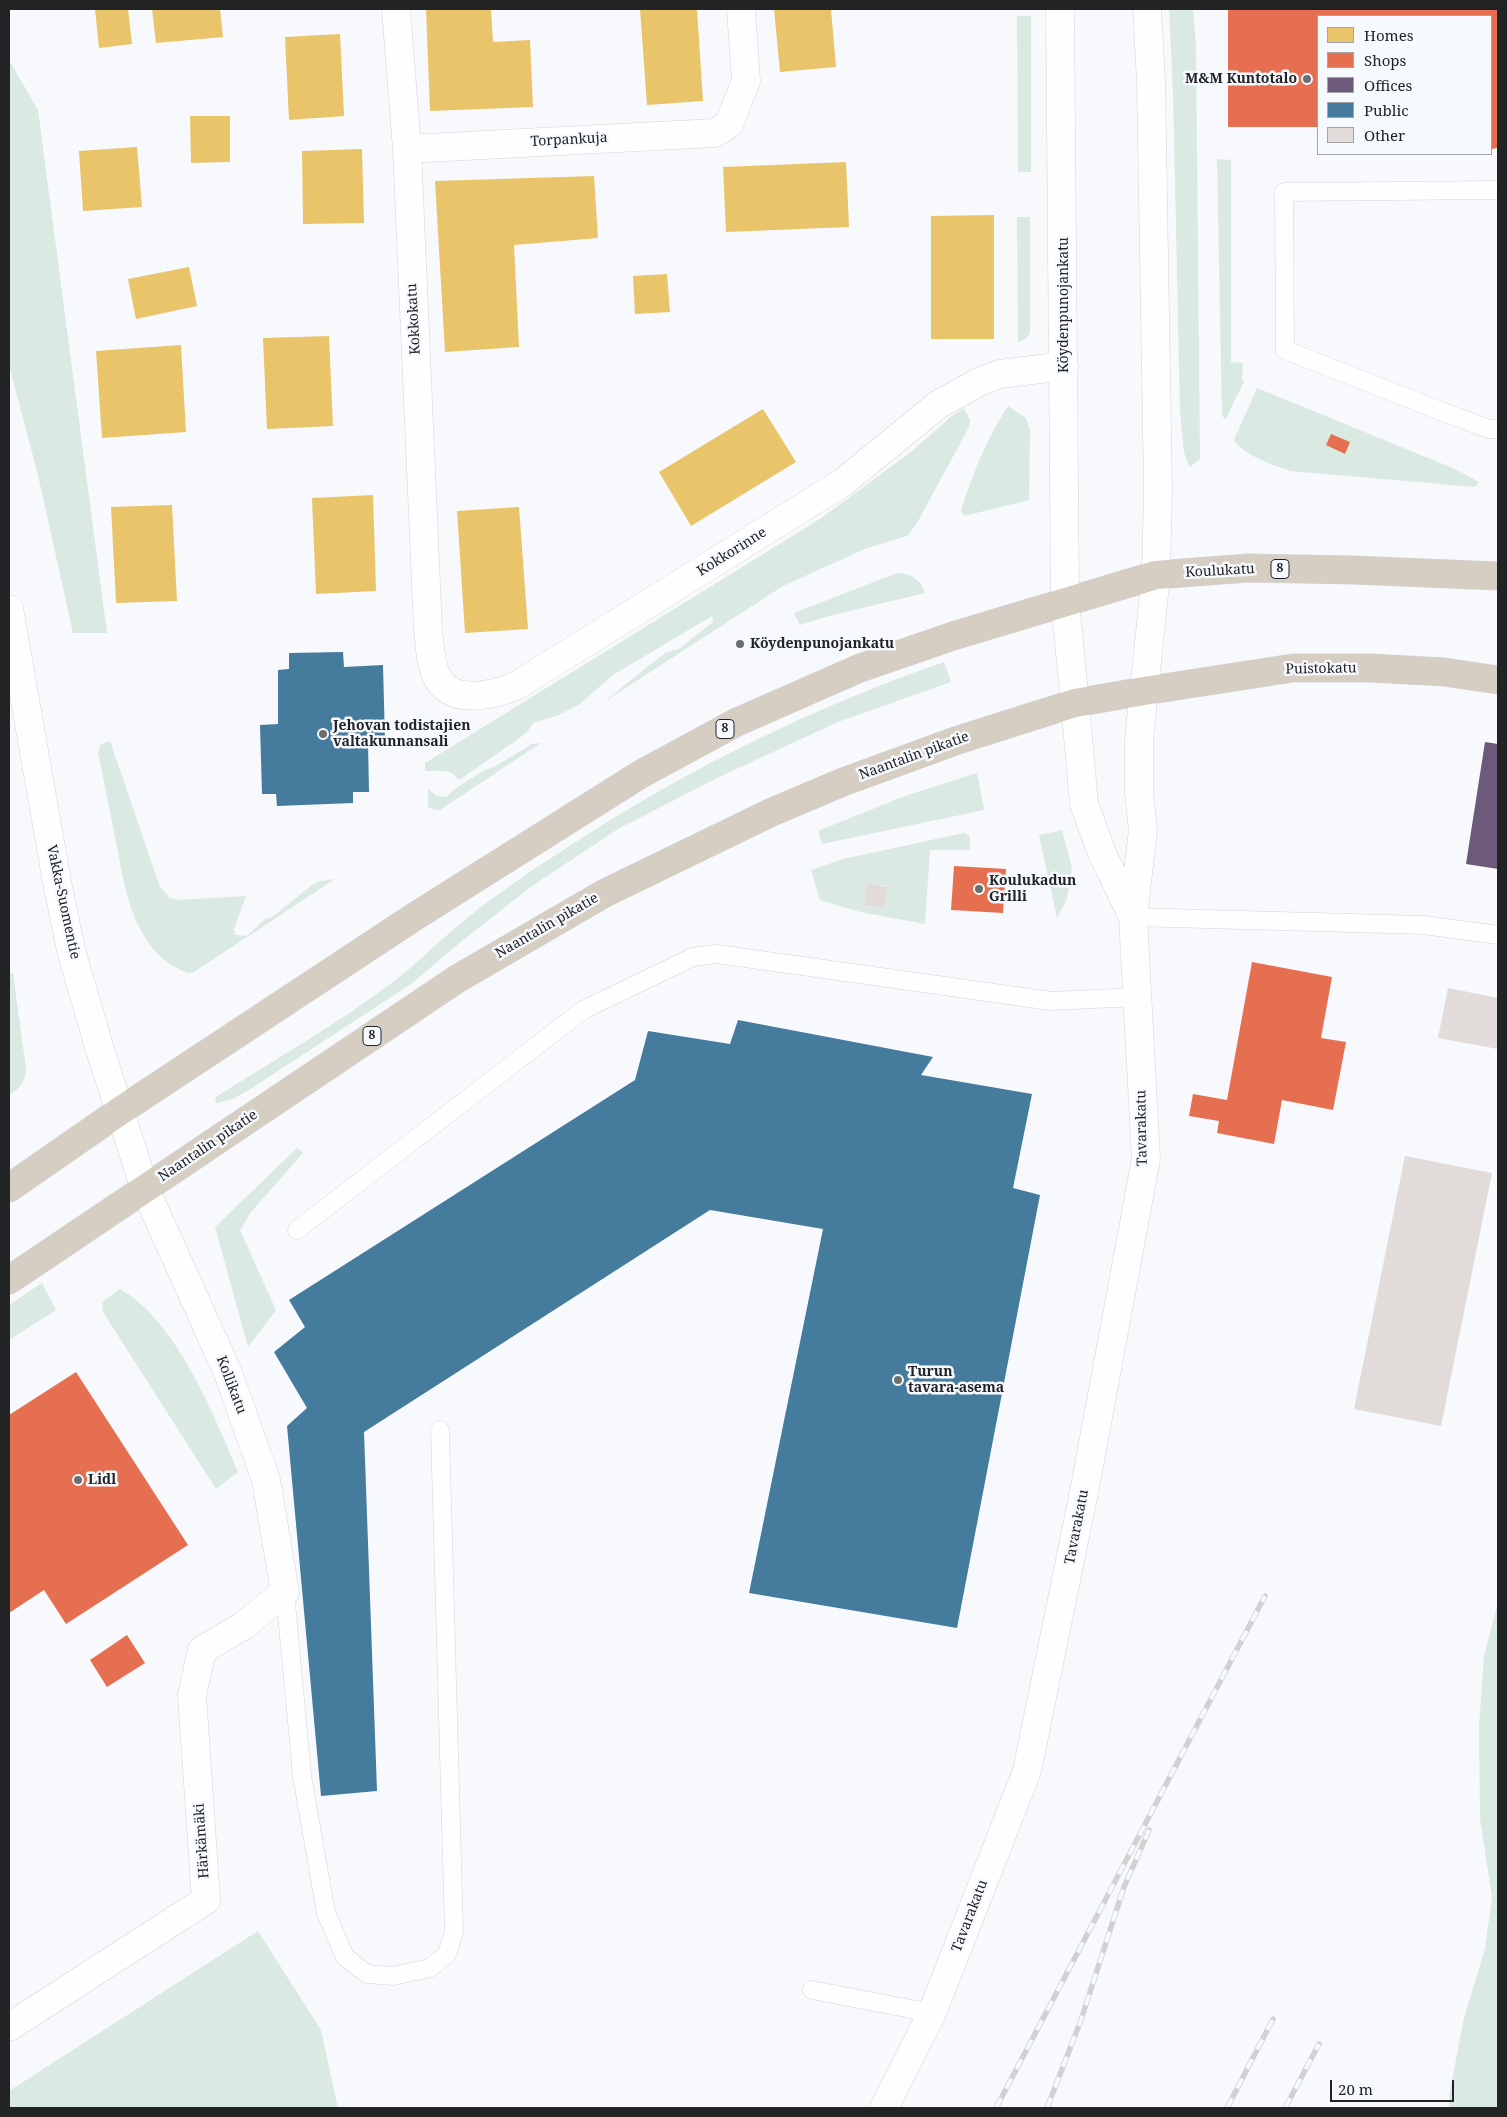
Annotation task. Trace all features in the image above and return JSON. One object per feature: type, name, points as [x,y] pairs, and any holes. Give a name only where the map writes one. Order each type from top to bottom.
[{"type":"highway","name":"Koulukatu","points":[[1065,601],[1156,575],[1248,568],[1498,576]]},
{"type":"highway","name":"8","points":[[9,1188],[120,1111],[414,917],[641,774],[737,722],[860,668],[953,636],[1065,601]]},
{"type":"highway","name":"Puistokatu","points":[[1144,691],[1293,668],[1371,668],[1444,672],[1498,680]]},
{"type":"highway","name":"Naantalin pikatie","points":[[9,1280],[457,979],[605,893],[728,832],[843,782],[958,740],[1075,703],[1144,691]]},
{"type":"street","name":"Kokkokatu","points":[[396,9],[407,149],[428,630]]},
{"type":"street","name":"Torpankuja","points":[[407,149],[714,133],[730,124],[746,81],[741,9]]},
{"type":"street","name":"Köydenpunojankatu","points":[[1060,9],[1065,601],[1075,703]]},
{"type":"street","points":[[1147,9],[1154,207],[1158,490],[1156,575]]},
{"type":"street","name":"Kokkorinne","points":[[428,630],[435,671],[438,678],[447,688],[466,694],[488,696],[516,686],[842,483],[939,404],[979,382],[1000,374],[1064,366]]},
{"type":"street","name":"Tavarakatu","points":[[884,2108],[932,2013],[1027,1771],[1085,1487],[1146,1159],[1133,917],[1144,830],[1139,792],[1139,739],[1156,575]]},
{"type":"street","name":"Vakka-Suomentie","points":[[9,609],[57,882],[71,950],[100,1050],[145,1189]]},
{"type":"street","name":"Tavarakatu","points":[[1075,703],[1084,804],[1102,853],[1133,917]]},
{"type":"street","name":"Kollikatu","points":[[145,1189],[228,1373],[266,1480],[285,1592]]},
{"type":"street","name":"Härkämäki","points":[[9,2027],[206,1900],[192,1695],[202,1650],[243,1626],[285,1592]]},
{"type":"lane","points":[[1498,190],[1284,192],[1285,350],[1489,429],[1498,429]]},
{"type":"lane","points":[[1133,917],[1424,925],[1498,935]]},
{"type":"lane","points":[[297,1230],[583,1010],[693,958],[717,954],[1051,1001],[1137,997]]},
{"type":"lane","points":[[285,1592],[302,1776],[326,1912],[345,1957],[367,1974],[393,1976],[430,1968],[447,1954],[454,1932],[440,1430]]},
{"type":"lane","points":[[812,1990],[932,2013]]},
{"type":"shaded area","points":[[1169,9],[1193,9],[1196,44],[1200,459],[1190,467],[1184,453],[1180,411],[1173,92]]},
{"type":"shaded area","points":[[1017,16],[1031,16],[1031,172],[1018,172]]},
{"type":"shaded area","points":[[9,60],[38,110],[107,633],[73,633],[38,475],[9,365]]},
{"type":"shaded area","points":[[1217,159],[1231,160],[1231,362],[1243,363],[1242,379],[1244,381],[1226,419],[1222,416]]},
{"type":"shaded area","points":[[1017,217],[1030,217],[1030,333],[1026,339],[1018,342]]},
{"type":"shaded area","points":[[1257,388],[1455,469],[1479,482],[1475,487],[1290,471],[1268,463],[1245,451],[1234,440]]},
{"type":"shaded area","points":[[1008,406],[1026,418],[1030,430],[1029,500],[964,516],[961,510],[976,469],[993,431]]},
{"type":"shaded area","points":[[964,408],[970,420],[969,427],[917,523],[907,536],[867,548],[783,586],[604,702],[652,663],[667,652],[679,649],[713,622],[712,616],[613,675],[580,704],[559,715],[533,723],[527,732],[517,740],[459,780],[448,772],[425,771],[425,763],[820,519],[911,452],[953,415]]},
{"type":"shaded area","points":[[897,573],[915,578],[921,584],[925,593],[829,616],[800,625],[794,613]]},
{"type":"shaded area","points":[[944,662],[951,682],[838,722],[717,778],[618,829],[532,886],[411,984],[252,1088],[233,1099],[217,1103],[215,1101],[216,1097],[368,1000],[399,977],[457,926],[494,897],[550,858],[622,813],[666,787],[756,740],[849,698]]},
{"type":"shaded area","points":[[110,741],[160,887],[170,898],[179,900],[246,896],[234,929],[235,935],[247,936],[265,919],[271,918],[312,885],[320,881],[335,879],[194,972],[188,973],[174,966],[162,958],[147,941],[137,924],[129,901],[98,752],[101,744]]},
{"type":"shaded area","points":[[541,743],[440,810],[428,807],[428,789],[437,796],[447,797],[453,790],[483,771],[494,767],[532,744]]},
{"type":"shaded area","points":[[977,773],[984,810],[822,844],[818,831],[905,796]]},
{"type":"shaded area","points":[[1062,830],[1072,868],[1067,899],[1057,918],[1039,835]]},
{"type":"shaded area","points":[[964,833],[970,836],[970,850],[930,850],[925,924],[860,912],[820,900],[811,870],[843,859]],"holes":[[[867,883],[887,886],[883,908],[864,905]]]},
{"type":"shaded area","points":[[9,973],[13,973],[26,1069],[21,1085],[9,1095]]},
{"type":"shaded area","points":[[297,1148],[303,1153],[251,1212],[240,1230],[276,1310],[248,1347],[215,1227]]},
{"type":"shaded area","points":[[42,1283],[56,1310],[9,1340],[9,1305]]},
{"type":"shaded area","points":[[120,1289],[140,1304],[159,1323],[176,1346],[205,1397],[238,1472],[216,1489],[103,1312],[102,1302]]},
{"type":"shaded area","points":[[1498,1602],[1498,2108],[1449,2108],[1449,2096],[1464,2018],[1485,1949],[1492,1897],[1480,1819],[1479,1727],[1484,1656]]},
{"type":"shaded area","points":[[258,1931],[321,2030],[338,2108],[9,2108],[9,2091]]},
{"type":"building: Homes","points":[[95,9],[128,9],[132,44],[99,48]]},
{"type":"building: Homes","points":[[152,9],[220,9],[223,37],[156,43]]},
{"type":"building: Homes","points":[[426,9],[491,9],[493,42],[530,40],[533,107],[430,111]]},
{"type":"building: Homes","points":[[640,9],[697,9],[703,101],[647,105]]},
{"type":"building: Homes","points":[[774,9],[831,9],[836,67],[780,72]]},
{"type":"building: Homes","points":[[340,34],[344,116],[289,120],[285,37]]},
{"type":"building: Homes","points":[[190,116],[230,116],[230,162],[191,163]]},
{"type":"building: Homes","points":[[137,147],[142,207],[83,211],[79,151]]},
{"type":"building: Homes","points":[[362,149],[364,223],[303,224],[302,151]]},
{"type":"building: Homes","points":[[846,162],[849,227],[726,232],[723,167]]},
{"type":"building: Homes","points":[[594,176],[598,238],[514,245],[519,347],[445,352],[435,181]]},
{"type":"building: Homes","points":[[994,215],[994,339],[931,339],[931,216]]},
{"type":"building: Homes","points":[[189,267],[197,306],[136,319],[128,279]]},
{"type":"building: Homes","points":[[667,274],[670,312],[635,314],[633,276]]},
{"type":"building: Homes","points":[[329,336],[333,426],[267,429],[263,338]]},
{"type":"building: Homes","points":[[181,345],[186,432],[102,438],[96,351]]},
{"type":"building: Homes","points":[[763,409],[796,462],[691,526],[659,472]]},
{"type":"building: Homes","points":[[373,495],[376,591],[316,594],[312,498]]},
{"type":"building: Homes","points":[[172,505],[177,601],[116,603],[111,507]]},
{"type":"building: Homes","points":[[519,507],[528,629],[465,633],[457,511]]},
{"type":"building: Shops","points":[[1228,9],[1498,9],[1498,148],[1492,149],[1492,15],[1317,15],[1317,127],[1228,127]]},
{"type":"building: Shops","points":[[1331,434],[1350,442],[1345,454],[1326,445]]},
{"type":"building: Shops","name":"Koulukadun Grilli","points":[[954,866],[1006,869],[1003,913],[951,910]]},
{"type":"building: Shops","points":[[1252,962],[1332,977],[1321,1038],[1346,1042],[1333,1110],[1282,1100],[1274,1144],[1217,1133],[1219,1121],[1189,1116],[1193,1094],[1227,1100]]},
{"type":"building: Shops","name":"Lidl","points":[[76,1372],[188,1545],[66,1624],[44,1590],[9,1613],[9,1415]]},
{"type":"building: Shops","points":[[127,1635],[145,1663],[107,1687],[90,1660]]},
{"type":"building: Offices","points":[[1485,742],[1498,744],[1498,869],[1466,864]]},
{"type":"building: Public","name":"Jehovan todistajien valtakunnansali","points":[[343,652],[344,667],[383,665],[385,742],[368,742],[369,792],[353,792],[353,803],[277,806],[276,794],[262,794],[260,725],[278,724],[278,670],[289,669],[289,653]]},
{"type":"building: Public","name":"Turun tavara-asema","points":[[738,1020],[933,1057],[921,1075],[1032,1094],[1013,1188],[1040,1195],[957,1628],[749,1593],[823,1229],[710,1210],[364,1432],[377,1791],[321,1796],[287,1426],[307,1408],[274,1352],[305,1327],[289,1300],[635,1080],[648,1031],[730,1044]]},
{"type":"building: Other","points":[[867,883],[888,887],[883,908],[864,905]]},
{"type":"building: Other","points":[[1448,988],[1498,998],[1498,1049],[1438,1038]]},
{"type":"building: Other","points":[[1405,1156],[1492,1173],[1441,1426],[1354,1409]]},
{"type":"railway","points":[[996,2108],[1265,1596]]},
{"type":"railway","points":[[1047,2108],[1081,2020],[1124,1887],[1149,1830]]},
{"type":"railway","points":[[1227,2108],[1273,2019]]},
{"type":"railway","points":[[1285,2108],[1319,2044]]},
{"type":"place","name":"M&M Kuntotalo","points":[[1307,79]]},
{"type":"place","name":"Köydenpunojankatu","points":[[740,644]]},
{"type":"place","name":"Jehovan todistajien valtakunnansali","points":[[323,734]]},
{"type":"place","name":"Koulukadun Grilli","points":[[979,889]]},
{"type":"place","name":"Turun tavara-asema","points":[[898,1380]]},
{"type":"place","name":"Lidl","points":[[78,1480]]}]
